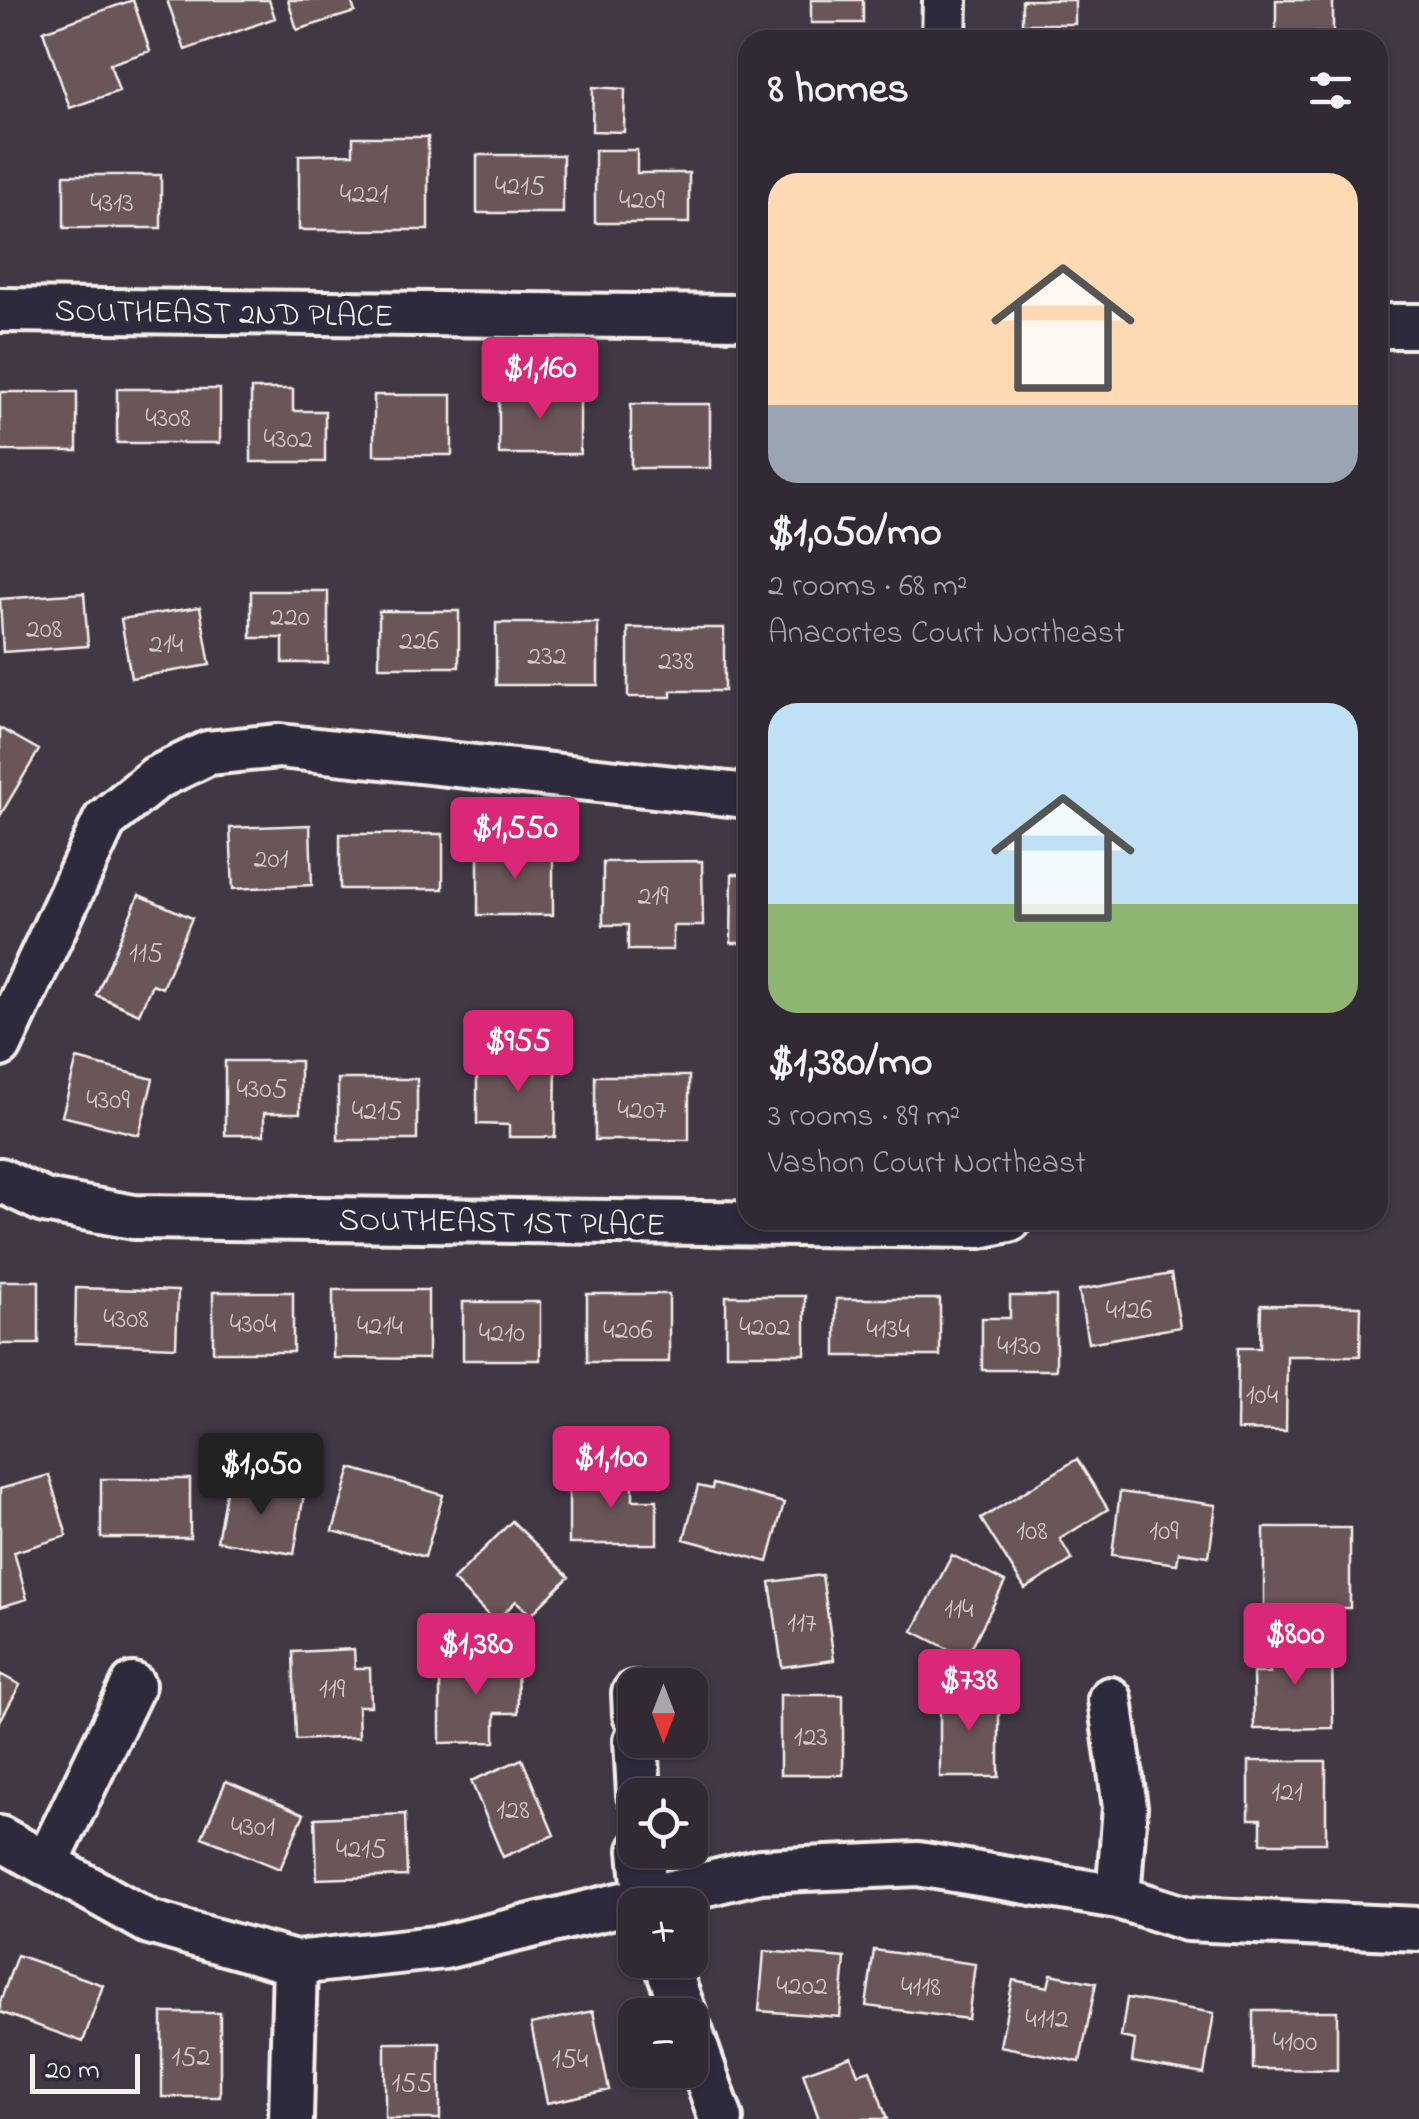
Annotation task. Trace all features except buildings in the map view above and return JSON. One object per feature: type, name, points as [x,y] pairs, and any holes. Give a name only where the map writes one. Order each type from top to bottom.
[{"type":"street","points":[[944,30],[946,0]]},
{"type":"street","name":"SOUTHEAST 2ND PLACE","points":[[0,310],[738,317]]},
{"type":"street","points":[[1388,326],[1419,326]]},
{"type":"street","points":[[0,1045],[105,820],[156,778],[208,754],[279,746],[738,795]]},
{"type":"street","name":"SOUTHEAST 1ST PLACE","points":[[0,1180],[44,1201],[134,1217],[738,1223]]},
{"type":"street","points":[[47,1862],[133,1685]]},
{"type":"street","points":[[1110,1699],[1125,1807],[1118,1896]]},
{"type":"street","points":[[0,1838],[149,1922],[295,1963],[444,1946],[618,1908]]},
{"type":"street","points":[[696,1888],[760,1871],[918,1864],[1118,1896],[1187,1919],[1419,1929]]},
{"type":"street","points":[[290,2119],[295,1963]]},
{"type":"street","points":[[708,2082],[721,2119]]}]
